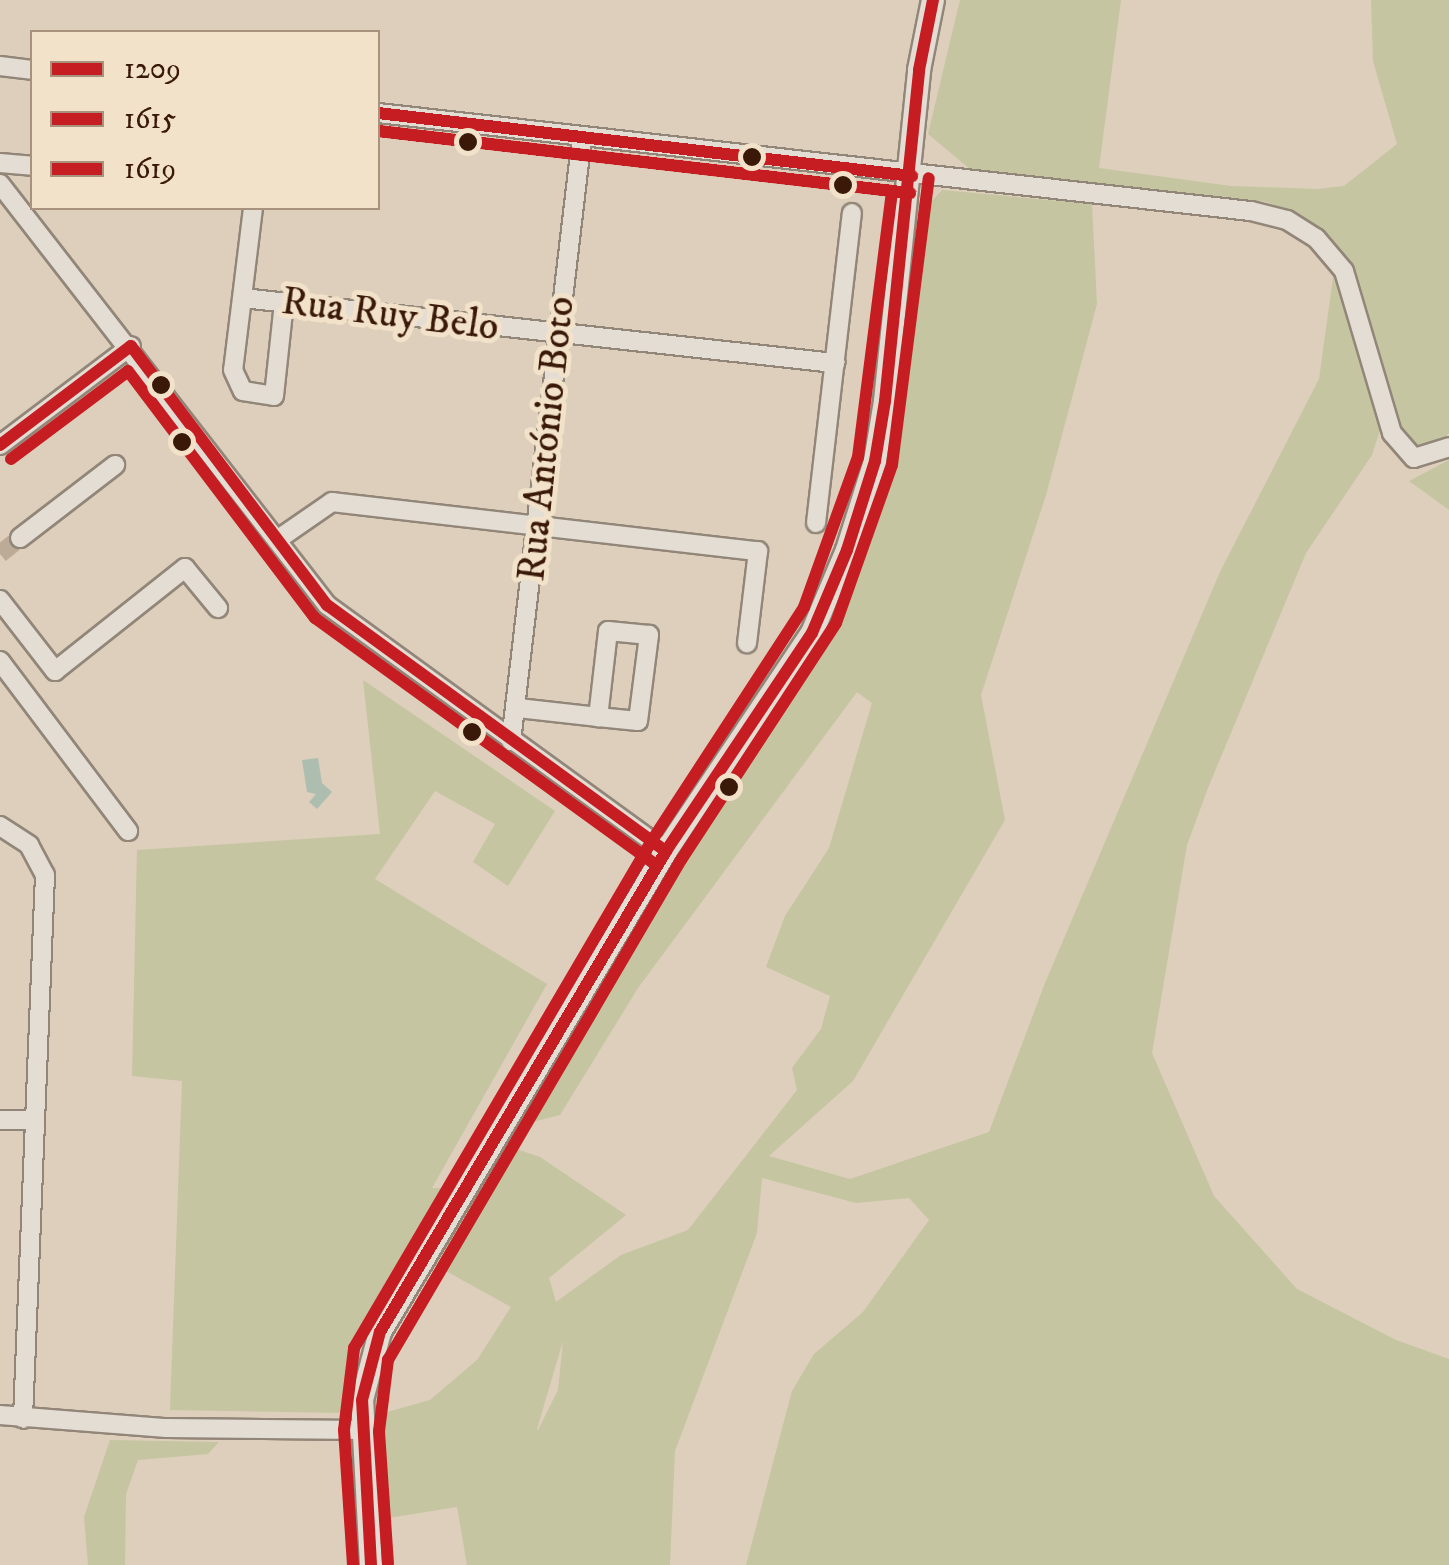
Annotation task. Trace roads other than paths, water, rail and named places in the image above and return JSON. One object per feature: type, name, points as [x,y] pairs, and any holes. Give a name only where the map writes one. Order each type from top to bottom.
[{"type":"street","points":[[371,1565],[361,1430],[364,1377],[380,1332],[666,850],[804,644],[847,550],[875,460],[912,176],[919,70],[933,0]]},
{"type":"street","points":[[0,66],[30,70]]},
{"type":"street","points":[[380,113],[912,176],[1251,211],[1288,220],[1316,238],[1344,271],[1392,433],[1414,458],[1449,447]]},
{"type":"street","name":"Rua António Boto","points":[[510,741],[518,708],[582,137]]},
{"type":"street","points":[[0,164],[30,166]]},
{"type":"street","points":[[0,184],[132,346],[277,540],[339,614],[666,850]]},
{"type":"street","points":[[253,210],[233,370],[243,392],[274,396],[284,302]]},
{"type":"street","points":[[816,523],[852,213]]},
{"type":"street","name":"Rua Ruy Belo","points":[[244,298],[834,363]]},
{"type":"street","points":[[0,444],[132,346]]},
{"type":"street","points":[[20,538],[115,465]]},
{"type":"street","points":[[277,540],[332,502],[758,551],[747,643]]},
{"type":"street","points":[[2,606],[55,671],[184,568],[218,608]]},
{"type":"street","points":[[518,708],[598,717],[638,721],[649,634],[608,631],[598,717]]},
{"type":"street","points":[[0,661],[128,831]]},
{"type":"street","points":[[0,826],[29,845],[45,875],[23,1419]]},
{"type":"street","points":[[0,1120],[35,1120]]},
{"type":"street","points":[[0,1416],[361,1430]]},
{"type":"tunnel","points":[[0,554],[20,538]]}]
